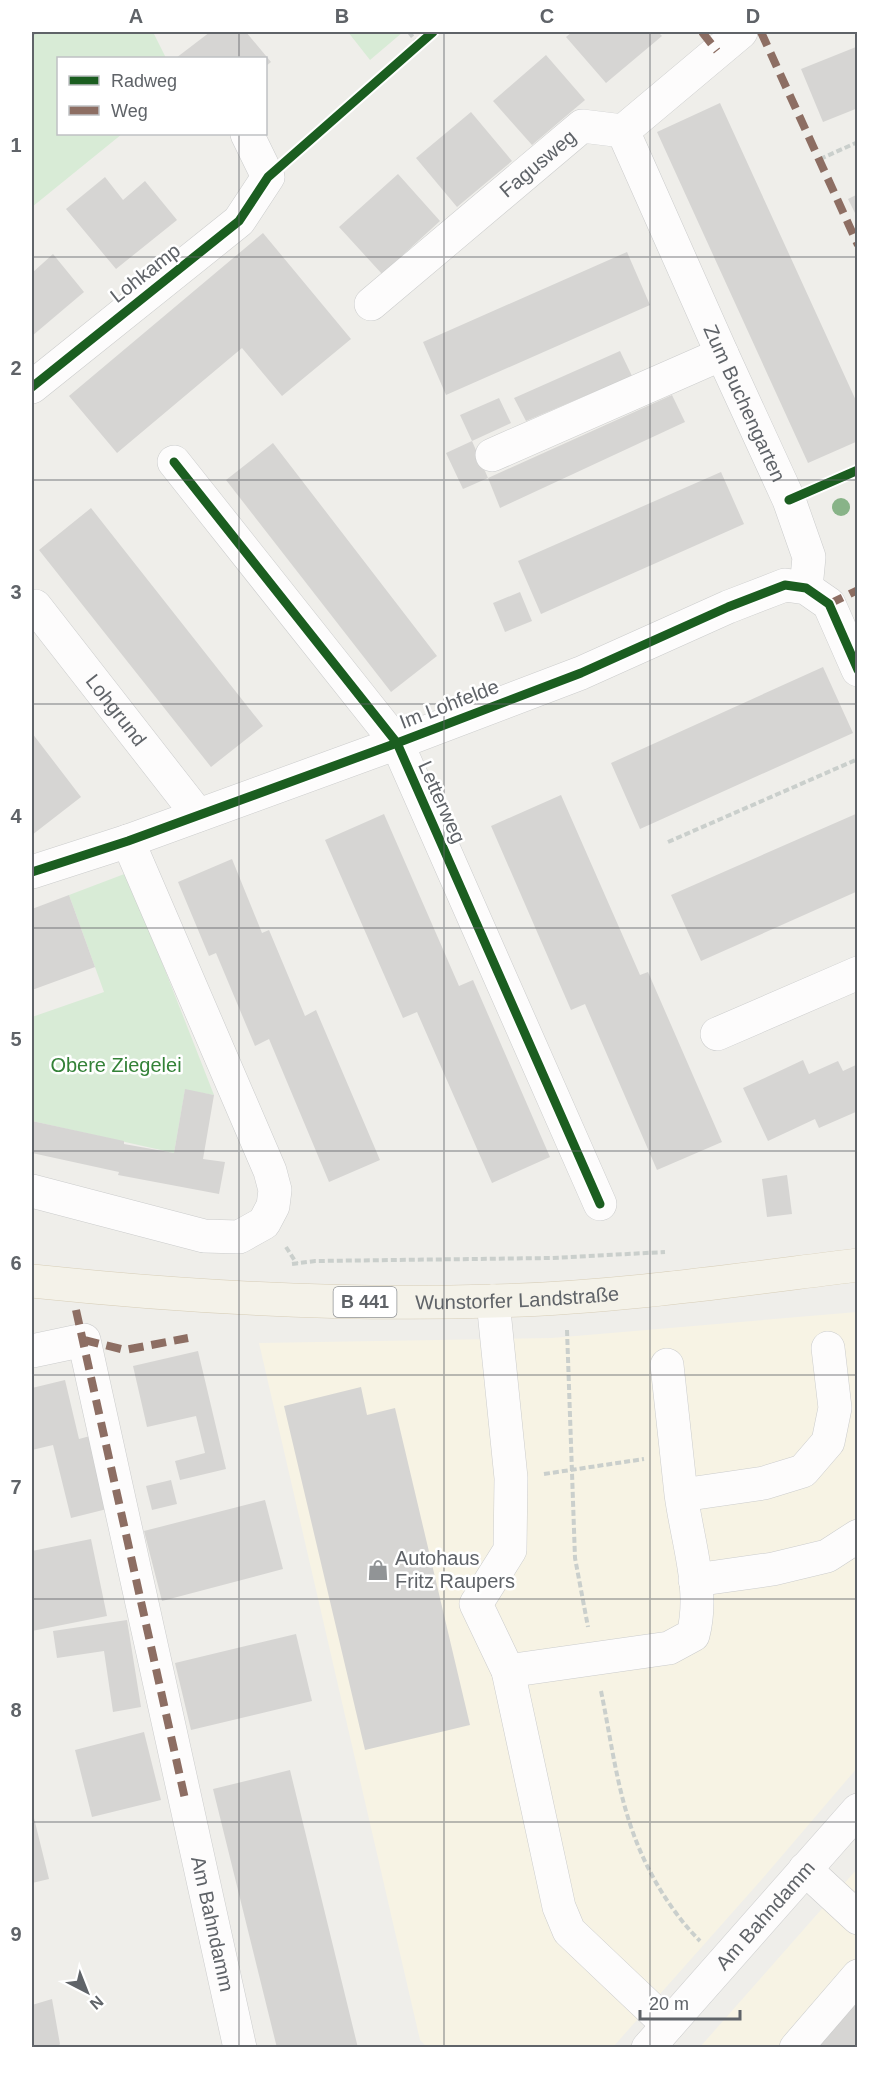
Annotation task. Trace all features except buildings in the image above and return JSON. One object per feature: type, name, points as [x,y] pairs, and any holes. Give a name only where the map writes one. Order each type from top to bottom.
[{"type":"main road","name":"Wunstorfer Landstraße","points":[[32,1281],[143,1293],[274,1300],[493,1301],[572,1297],[687,1286],[858,1265]]},
{"type":"street","points":[[623,131],[741,32]]},
{"type":"street","name":"Fagusweg","points":[[371,304],[582,126],[623,131]]},
{"type":"street","name":"Zum Buchengarten","points":[[623,131],[789,500],[809,556],[806,588]]},
{"type":"street","name":"Lohkamp","points":[[32,387],[239,222],[268,177],[247,135]]},
{"type":"street","points":[[492,455],[722,354]]},
{"type":"street","name":"Letterweg","points":[[174,462],[397,743],[600,1204]]},
{"type":"street","name":"Im Lohfelde","points":[[32,872],[128,840],[397,743],[581,673],[728,607],[785,585],[806,588]]},
{"type":"street","points":[[806,588],[829,604],[858,670]]},
{"type":"street","name":"Lohgrund","points":[[35,606],[198,815]]},
{"type":"street","points":[[32,1191],[204,1236],[239,1237],[264,1223],[273,1206],[275,1190],[270,1171],[128,840]]},
{"type":"street","points":[[717,1034],[858,972]]},
{"type":"street","points":[[493,1301],[511,1478],[510,1550],[476,1604],[508,1671],[559,1907],[569,1931],[658,2036]]},
{"type":"street","name":"Am Bahndamm","points":[[32,1351],[84,1340],[240,2048]]},
{"type":"street","points":[[681,1495],[764,1483],[802,1471],[828,1442],[835,1408],[828,1348]]},
{"type":"street","points":[[508,1671],[669,1648],[693,1635],[699,1615],[681,1495],[667,1365]]},
{"type":"street","points":[[695,1580],[773,1569],[827,1556],[858,1536]]},
{"type":"street","name":"Am Bahndamm","points":[[658,2036],[858,1810]]},
{"type":"street","points":[[805,1869],[858,1918]]},
{"type":"street","points":[[796,2048],[858,1976]]},
{"type":"path","points":[[409,32],[418,44]]},
{"type":"path","points":[[820,159],[858,142]]},
{"type":"path","points":[[668,842],[858,759]]},
{"type":"path","points":[[286,1265],[315,1262],[552,1258],[666,1252]]},
{"type":"path","points":[[511,1478],[677,1454]]},
{"type":"shaded area","points":[[857,1312],[857,1768],[613,2047],[428,2048],[420,2040],[259,1343],[552,1338]]},
{"type":"shaded area","points":[[857,1869],[857,2047],[700,2047]]},
{"type":"green space","points":[[32,32],[153,32],[166,57],[57,57],[57,135],[121,135],[32,207]]},
{"type":"green space","points":[[348,32],[403,32],[370,60]]},
{"type":"green space","name":"Obere Ziegelei","points":[[127,873],[214,1095],[185,1090],[174,1153],[32,1121],[32,1017],[104,992],[69,895]]},
{"type":"marked path","points":[[702,32],[717,51]]},
{"type":"marked path","points":[[761,32],[858,245]]},
{"type":"marked path","points":[[829,604],[858,590]]},
{"type":"marked path","points":[[76,1310],[185,1799]]},
{"type":"marked path","points":[[84,1340],[125,1350],[188,1338]]},
{"type":"cycle path","points":[[32,387],[239,221],[268,177],[433,32]]},
{"type":"cycle path","points":[[174,462],[397,743],[600,1204]]},
{"type":"cycle path","points":[[789,500],[858,470]]},
{"type":"cycle path","points":[[32,872],[128,841],[581,673],[728,607],[785,585],[806,588],[829,604],[858,670]]},
{"type":"place","name":"Autohaus Fritz Raupers","points":[[378,1570]]}]
